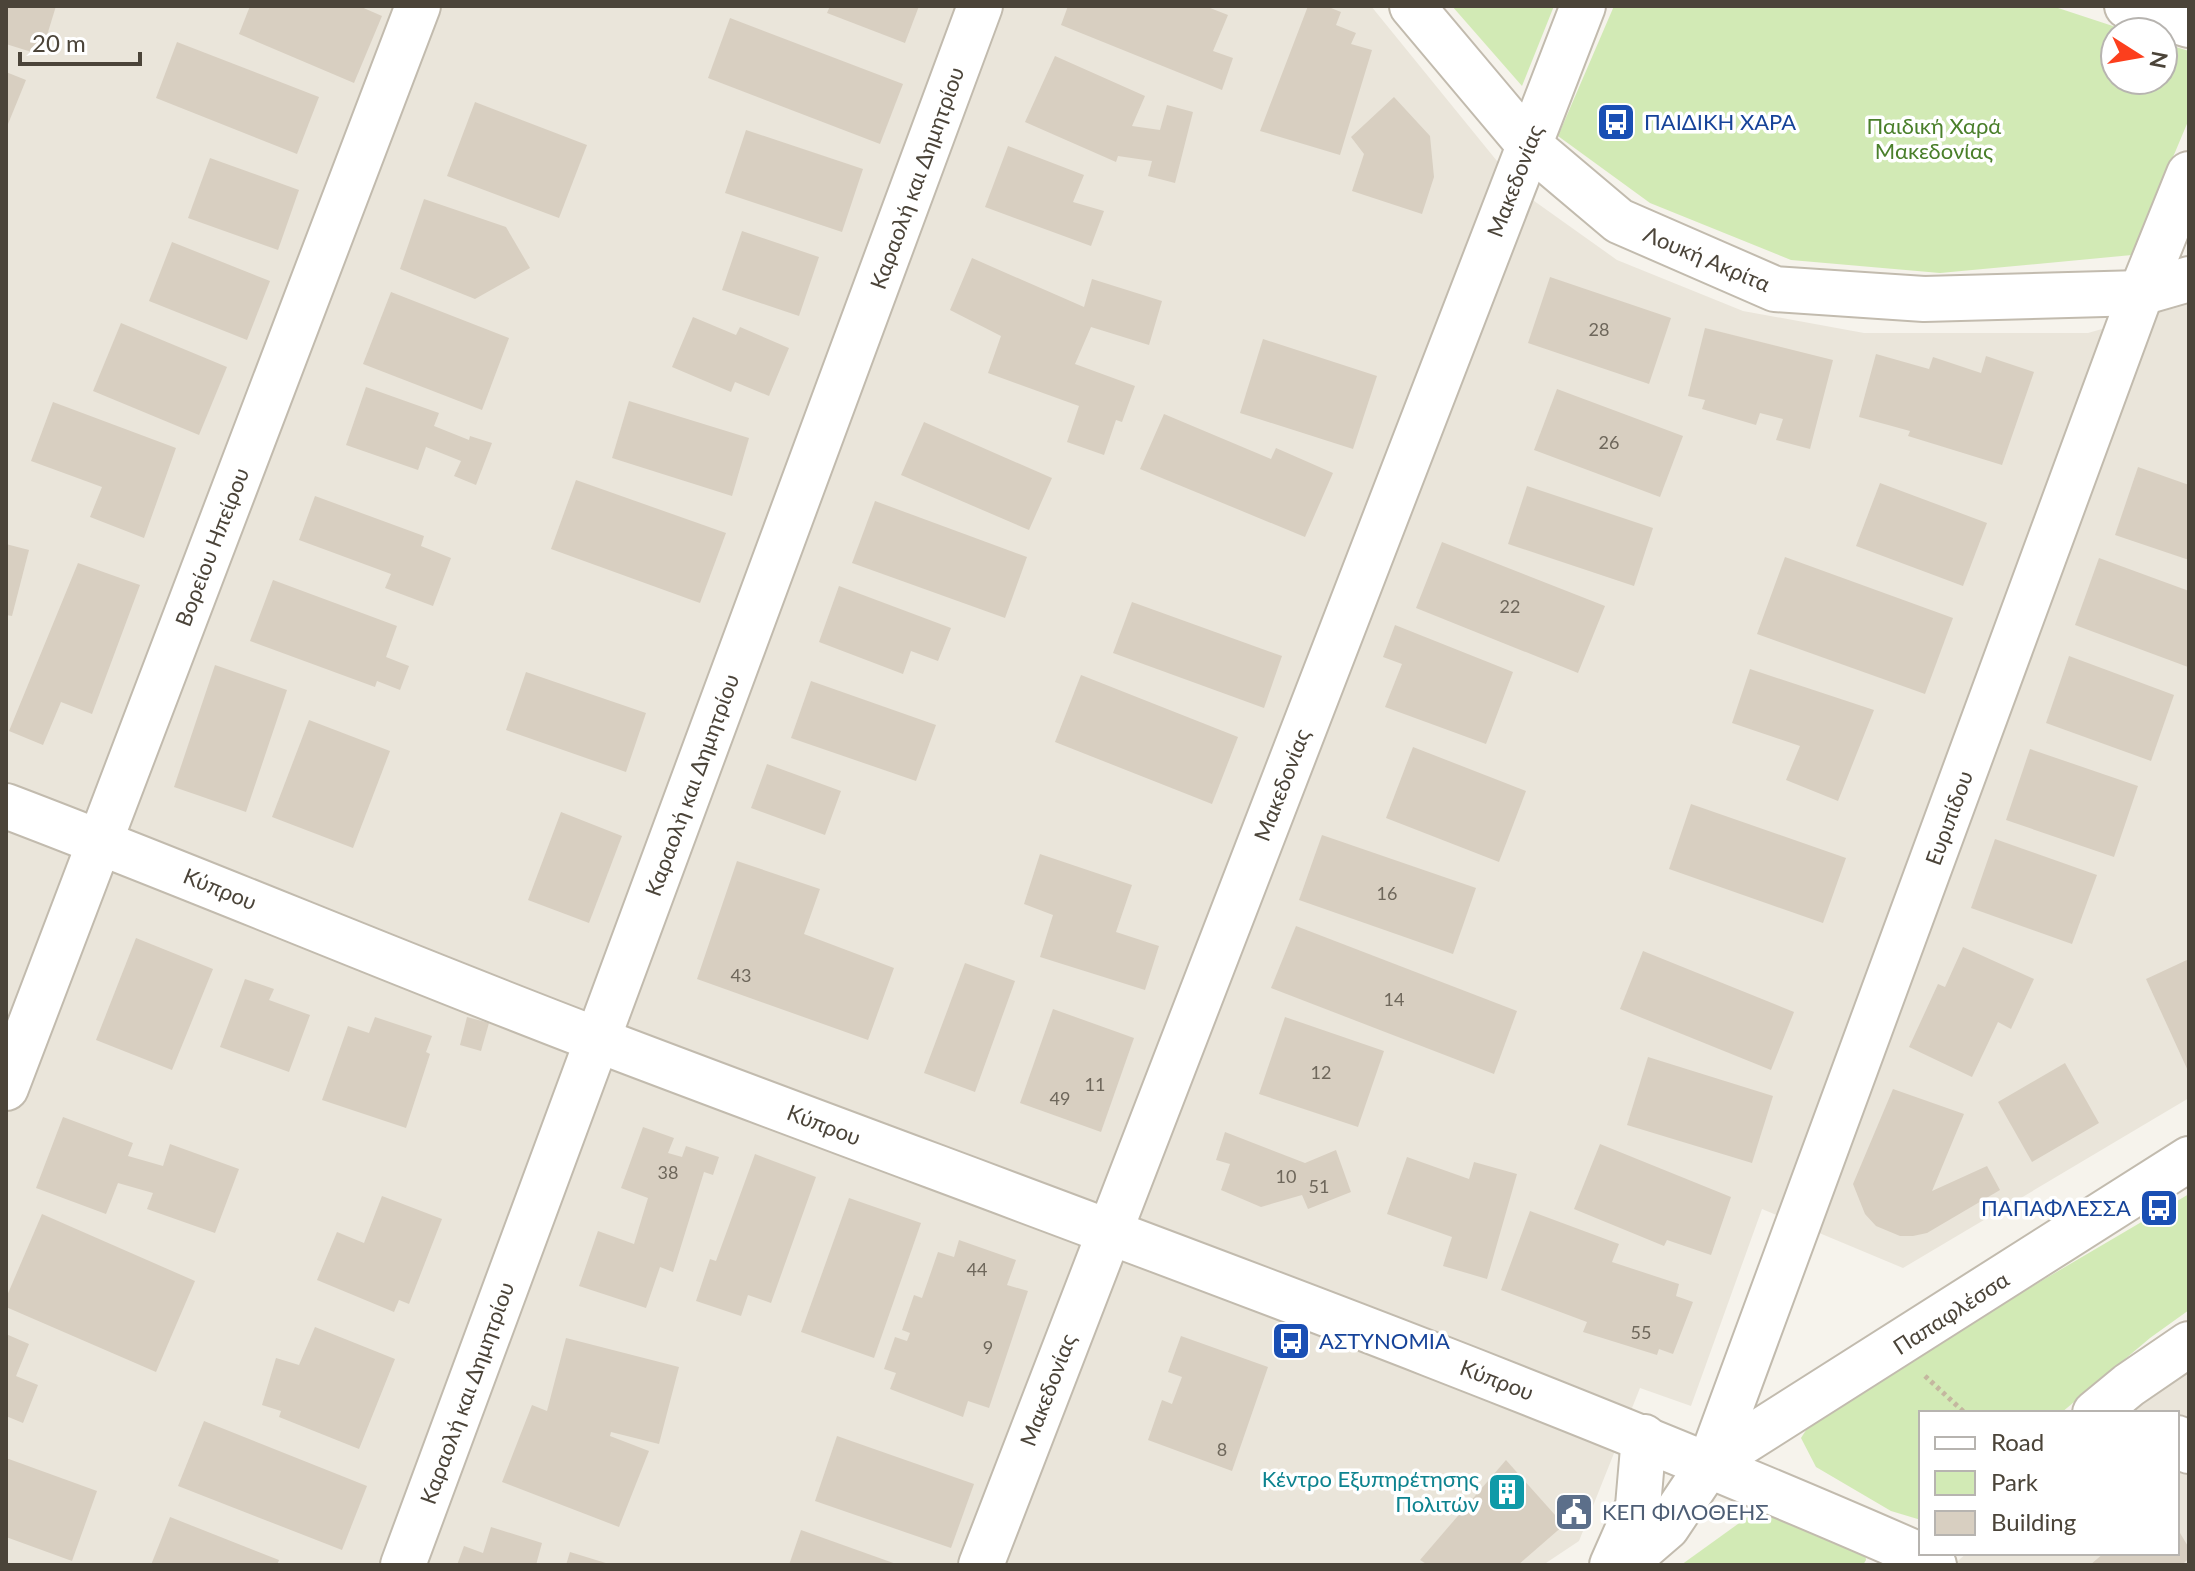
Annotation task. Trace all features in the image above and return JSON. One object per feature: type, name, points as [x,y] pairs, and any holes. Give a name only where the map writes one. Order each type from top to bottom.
[{"type":"street","name":"Βορείου Ηπείρου","points":[[6,1088],[418,6]]},
{"type":"street","name":"Καραολή και Δημητρίου","points":[[403,1565],[980,6]]},
{"type":"street","name":"Λουκή Ακρίτα","points":[[1412,6],[1529,145],[1619,221],[1775,289],[1924,299],[2141,293],[2189,279]]},
{"type":"street","name":"Μακεδονίας","points":[[981,1565],[1583,6]]},
{"type":"street","points":[[2127,6],[2189,25]]},
{"type":"street","name":"Ευριπίδου","points":[[1710,1463],[2141,293],[2189,174]]},
{"type":"street","name":"Κύπρου","points":[[6,806],[597,1040],[1110,1231],[1644,1437],[1710,1463],[1925,1560]]},
{"type":"street","name":"Παπαφλέσσα","points":[[1710,1463],[2189,1159]]},
{"type":"street","points":[[2102,1411],[2142,1399],[2189,1344]]},
{"type":"street","points":[[1612,1565],[1638,1506],[1644,1437]]},
{"type":"street","points":[[1623,1565],[1667,1527],[1710,1463]]},
{"type":"path","points":[[1894,1349],[1963,1411]]},
{"type":"shaded area","points":[[6,6],[1371,6],[1523,193],[1617,260],[1743,311],[1864,333],[2088,333],[2189,304],[2189,1098],[1903,1268],[1762,1209],[1691,1406],[1640,1388],[1579,1541],[1543,1565],[6,1565]]},
{"type":"shaded area","points":[[2189,1368],[2189,1565],[1953,1565],[1965,1555],[2179,1555],[2179,1411],[2134,1411]]},
{"type":"green space","points":[[1452,6],[1554,6],[1522,86]]},
{"type":"green space","name":"Παιδική Χαρά Μακεδονίας","points":[[1614,6],[2052,6],[2099,21],[2099,96],[2179,96],[2179,48],[2189,51],[2189,119],[2132,255],[1940,273],[1791,260],[1650,203],[1558,136]]},
{"type":"green space","points":[[2189,1194],[2189,1310],[2150,1338],[2063,1411],[1919,1411],[1919,1519],[1891,1511],[1816,1467],[1801,1438],[1817,1413]]},
{"type":"green space","points":[[1775,1502],[1864,1543],[1866,1560],[1863,1565],[1681,1565],[1749,1516]]},
{"type":"building","points":[[6,6],[56,6],[41,55],[6,44]]},
{"type":"building","points":[[250,6],[359,6],[382,16],[354,83],[239,34]]},
{"type":"building","points":[[830,6],[919,6],[905,43],[827,13]]},
{"type":"building","points":[[1068,6],[1205,6],[1228,15],[1213,51],[1233,58],[1222,90],[1061,25]]},
{"type":"building","points":[[1308,6],[1326,6],[1341,12],[1336,25],[1356,33],[1351,44],[1372,50],[1340,155],[1260,131]]},
{"type":"building","points":[[730,18],[903,84],[880,144],[708,78]]},
{"type":"building","points":[[177,42],[319,97],[297,154],[156,98]]},
{"type":"building","points":[[1055,56],[1145,96],[1132,126],[1160,130],[1167,105],[1193,112],[1175,183],[1148,176],[1152,161],[1118,156],[1116,162],[1025,122]]},
{"type":"building","points":[[6,72],[26,80],[6,129]]},
{"type":"building","points":[[1394,97],[1430,136],[1434,177],[1422,214],[1352,191],[1364,154],[1351,137]]},
{"type":"building","points":[[475,102],[587,145],[559,218],[447,176]]},
{"type":"building","points":[[746,130],[863,169],[842,232],[725,193]]},
{"type":"building","points":[[1008,146],[1084,175],[1073,202],[1104,211],[1091,246],[985,207]]},
{"type":"building","points":[[210,158],[299,190],[278,250],[188,218]]},
{"type":"building","points":[[424,199],[506,227],[530,268],[475,299],[400,269]]},
{"type":"building","points":[[742,231],[819,257],[799,316],[722,290]]},
{"type":"building","points":[[172,242],[270,281],[247,340],[149,301]]},
{"type":"building","points":[[972,258],[1084,307],[1092,279],[1162,301],[1149,345],[1091,327],[1075,364],[1135,386],[1122,422],[1116,420],[1104,455],[1067,442],[1079,406],[988,373],[1001,336],[950,310]]},
{"type":"building","points":[[1550,277],[1671,318],[1649,384],[1528,343]]},
{"type":"building","points":[[391,292],[509,338],[482,410],[363,364]]},
{"type":"building","points":[[693,317],[736,335],[740,327],[789,348],[769,396],[735,382],[731,392],[672,367]]},
{"type":"building","points":[[121,323],[227,367],[199,435],[93,391]]},
{"type":"building","points":[[1705,328],[1833,360],[1810,449],[1776,440],[1783,419],[1760,413],[1756,425],[1702,409],[1705,400],[1688,396]]},
{"type":"building","points":[[1263,339],[1377,376],[1353,449],[1240,413]]},
{"type":"building","points":[[1876,354],[1929,369],[1933,357],[1981,373],[1986,356],[2034,372],[2002,465],[1908,436],[1910,431],[1859,417]]},
{"type":"building","points":[[366,387],[439,413],[434,426],[469,440],[470,436],[492,443],[476,485],[454,476],[461,461],[426,447],[418,470],[346,445]]},
{"type":"building","points":[[1557,389],[1683,436],[1660,497],[1534,450]]},
{"type":"building","points":[[629,401],[749,438],[732,496],[612,458]]},
{"type":"building","points":[[53,402],[176,448],[144,538],[90,517],[102,487],[31,461]]},
{"type":"building","points":[[1164,414],[1271,459],[1276,448],[1333,473],[1305,537],[1140,469]]},
{"type":"building","points":[[924,422],[1052,478],[1029,530],[901,475]]},
{"type":"building","points":[[2138,467],[2189,485],[2189,560],[2115,535]]},
{"type":"building","points":[[576,480],[726,533],[700,603],[551,549]]},
{"type":"building","points":[[1880,483],[1987,523],[1963,586],[1856,546]]},
{"type":"building","points":[[1527,486],[1653,528],[1634,586],[1508,544]]},
{"type":"building","points":[[315,496],[424,536],[421,546],[451,558],[433,606],[385,588],[391,574],[299,540]]},
{"type":"building","points":[[875,501],[1027,557],[1005,618],[852,563]]},
{"type":"building","points":[[1442,542],[1605,606],[1578,673],[1416,608]]},
{"type":"building","points":[[6,544],[29,550],[12,616],[6,615]]},
{"type":"building","points":[[1785,557],[1953,618],[1925,694],[1757,634]]},
{"type":"building","points":[[2099,558],[2189,591],[2188,667],[2075,625]]},
{"type":"building","points":[[78,563],[140,585],[92,714],[61,702],[43,745],[9,731]]},
{"type":"building","points":[[273,580],[397,626],[386,657],[409,666],[400,690],[377,681],[375,687],[250,641]]},
{"type":"building","points":[[839,586],[951,628],[938,661],[911,651],[903,674],[819,642]]},
{"type":"building","points":[[1132,602],[1282,656],[1264,708],[1113,653]]},
{"type":"building","points":[[1395,625],[1513,672],[1486,744],[1385,707],[1402,664],[1383,657]]},
{"type":"building","points":[[2069,656],[2174,695],[2151,761],[2046,723]]},
{"type":"building","points":[[215,665],[287,690],[246,812],[174,787]]},
{"type":"building","points":[[1750,669],[1874,710],[1838,801],[1786,780],[1800,746],[1732,723]]},
{"type":"building","points":[[526,672],[646,713],[626,772],[506,730]]},
{"type":"building","points":[[1081,675],[1238,737],[1212,804],[1055,742]]},
{"type":"building","points":[[811,681],[936,725],[916,781],[791,738]]},
{"type":"building","points":[[309,720],[390,751],[353,848],[272,817]]},
{"type":"building","points":[[1413,747],[1526,791],[1499,862],[1386,818]]},
{"type":"building","points":[[2030,749],[2138,786],[2114,857],[2006,820]]},
{"type":"building","points":[[767,764],[841,791],[825,835],[751,808]]},
{"type":"building","points":[[1691,804],[1846,858],[1823,923],[1669,869]]},
{"type":"building","points":[[561,812],[622,836],[589,923],[528,900]]},
{"type":"building","points":[[1322,835],[1476,888],[1453,954],[1299,900]]},
{"type":"building","points":[[1995,839],[2097,875],[2072,944],[1971,908]]},
{"type":"building","points":[[1040,854],[1132,885],[1116,932],[1159,946],[1145,990],[1040,957],[1053,915],[1024,904]]},
{"type":"building","points":[[737,861],[820,889],[804,934],[894,968],[868,1040],[697,979]]},
{"type":"building","points":[[1296,926],[1517,1011],[1494,1074],[1271,988]]},
{"type":"building","points":[[136,938],[213,969],[172,1070],[96,1040]]},
{"type":"building","points":[[1963,947],[2034,979],[2011,1029],[1998,1022],[1972,1077],[1909,1047],[1938,984],[1945,987]]},
{"type":"building","points":[[1643,951],[1794,1012],[1771,1070],[1620,1009]]},
{"type":"building","points":[[2189,959],[2189,1073],[2146,979]]},
{"type":"building","points":[[965,963],[1015,981],[975,1092],[924,1073]]},
{"type":"building","points":[[245,979],[274,989],[269,1000],[310,1015],[289,1072],[220,1047]]},
{"type":"building","points":[[1053,1009],[1134,1038],[1101,1132],[1020,1103]]},
{"type":"building","points":[[375,1017],[432,1036],[426,1052],[430,1054],[406,1128],[322,1100],[348,1026],[369,1033]]},
{"type":"building","points":[[467,1017],[489,1023],[481,1051],[460,1045]]},
{"type":"building","points":[[1285,1017],[1384,1051],[1358,1127],[1259,1094]]},
{"type":"building","points":[[1648,1057],[1773,1096],[1752,1163],[1627,1125]]},
{"type":"building","points":[[2065,1063],[2099,1123],[2032,1162],[1998,1102]]},
{"type":"building","points":[[1893,1089],[1964,1114],[1932,1191],[1987,1166],[2000,1190],[1927,1233],[1913,1236],[1900,1236],[1876,1226],[1865,1214],[1853,1184]]},
{"type":"building","points":[[63,1117],[133,1143],[128,1156],[163,1166],[170,1144],[239,1169],[215,1233],[147,1209],[153,1193],[118,1183],[106,1214],[36,1188]]},
{"type":"building","points":[[643,1127],[674,1138],[668,1153],[682,1157],[686,1146],[719,1157],[713,1175],[704,1172],[673,1272],[660,1267],[646,1308],[579,1286],[598,1231],[634,1244],[648,1198],[621,1188]]},
{"type":"building","points":[[1225,1132],[1305,1163],[1336,1150],[1351,1192],[1308,1209],[1302,1195],[1261,1207],[1221,1190],[1230,1164],[1216,1160]]},
{"type":"building","points":[[1600,1144],[1731,1197],[1711,1255],[1667,1240],[1664,1246],[1574,1209]]},
{"type":"building","points":[[755,1154],[816,1177],[771,1303],[748,1295],[741,1316],[696,1301],[710,1259],[716,1261]]},
{"type":"building","points":[[1407,1157],[1469,1179],[1474,1162],[1517,1174],[1487,1279],[1443,1266],[1452,1237],[1387,1214]]},
{"type":"building","points":[[382,1196],[442,1219],[409,1304],[399,1300],[394,1312],[317,1280],[337,1232],[364,1243]]},
{"type":"building","points":[[849,1198],[921,1223],[874,1358],[801,1332]]},
{"type":"building","points":[[1530,1211],[1619,1244],[1612,1262],[1679,1284],[1676,1296],[1693,1302],[1673,1354],[1659,1349],[1657,1355],[1583,1332],[1587,1322],[1501,1290]]},
{"type":"building","points":[[42,1214],[195,1281],[156,1372],[6,1307],[6,1298]]},
{"type":"building","points":[[959,1240],[1016,1260],[1007,1285],[1028,1291],[989,1408],[968,1401],[963,1417],[890,1389],[896,1373],[884,1369],[895,1337],[907,1341],[910,1333],[902,1330],[914,1295],[922,1298],[938,1252],[954,1257]]},
{"type":"building","points":[[315,1327],[395,1359],[359,1449],[279,1417],[281,1411],[262,1405],[276,1358],[299,1365]]},
{"type":"building","points":[[6,1334],[29,1344],[16,1376],[38,1385],[23,1423],[6,1416]]},
{"type":"building","points":[[1181,1336],[1268,1367],[1232,1471],[1148,1440],[1162,1400],[1172,1404],[1182,1377],[1168,1372]]},
{"type":"building","points":[[566,1338],[679,1367],[659,1444],[611,1432],[610,1436],[649,1451],[619,1527],[502,1482],[532,1405],[547,1411]]},
{"type":"building","points":[[204,1421],[367,1486],[342,1550],[178,1486]]},
{"type":"building","points":[[837,1436],[974,1484],[951,1548],[815,1501]]},
{"type":"building","points":[[6,1458],[97,1491],[72,1561],[6,1537]]},
{"type":"building","name":"Κέντρο Εξυπηρέτησης Πολιτών","points":[[1506,1460],[1564,1525],[1518,1565],[1428,1565],[1420,1560]]},
{"type":"building","points":[[170,1517],[279,1560],[277,1565],[151,1565]]},
{"type":"building","points":[[491,1527],[542,1543],[536,1565],[457,1565],[464,1546],[483,1553]]},
{"type":"building","points":[[801,1530],[899,1565],[789,1565]]},
{"type":"building","points":[[2179,1531],[2189,1548],[2189,1558],[2182,1565],[2090,1565],[2102,1555],[2179,1555]]},
{"type":"building","points":[[570,1552],[609,1564],[609,1565],[566,1565]]},
{"type":"place","name":"ΠΑΙΔΙΚΗ ΧΑΡΑ","points":[[1616,122]]},
{"type":"place","name":"ΠΑΠΑΦΛΕΣΣΑ","points":[[2159,1208]]},
{"type":"place","name":"ΑΣΤΥΝΟΜΙΑ","points":[[1291,1341]]},
{"type":"place","name":"Κέντρο Εξυπηρέτησης Πολιτών","points":[[1507,1492]]},
{"type":"place","name":"ΚΕΠ ΦΙΛΟΘΕΗΣ","points":[[1574,1512]]}]
